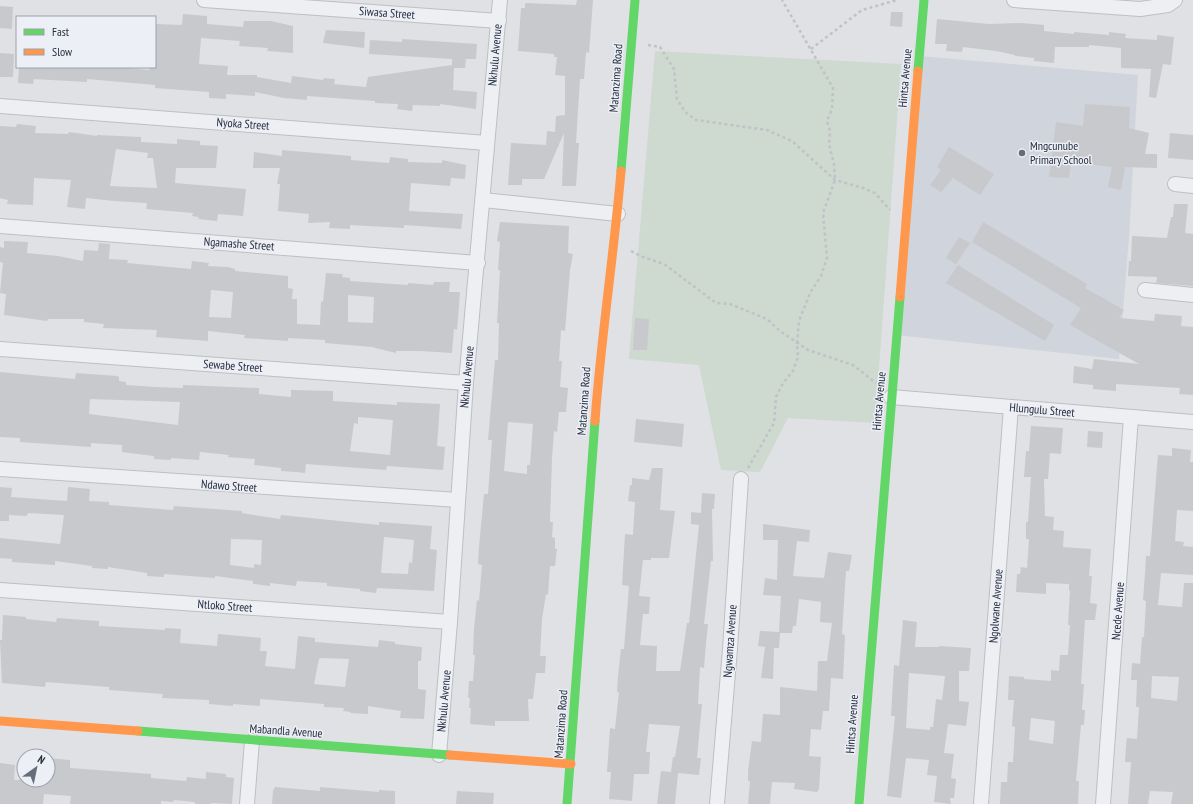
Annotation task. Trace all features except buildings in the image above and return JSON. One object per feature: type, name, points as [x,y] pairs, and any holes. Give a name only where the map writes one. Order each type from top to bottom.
[{"type":"street","name":"Siwasa Street","points":[[204,0],[372,6],[499,21]]},
{"type":"street","name":"Nkhulu Avenue","points":[[439,755],[450,622],[466,382],[478,263],[500,0]]},
{"type":"street","name":"Matanzima Road","points":[[568,804],[600,357],[618,214],[635,0]]},
{"type":"street","name":"Hintsa Avenue","points":[[859,804],[924,0]]},
{"type":"street","points":[[1014,0],[1140,9],[1168,5],[1175,0]]},
{"type":"street","name":"Nyoka Street","points":[[0,106],[487,143]]},
{"type":"street","points":[[1175,184],[1193,186]]},
{"type":"street","points":[[483,200],[618,214]]},
{"type":"street","name":"Ngamashe Street","points":[[0,226],[478,263]]},
{"type":"street","points":[[1145,290],[1193,295]]},
{"type":"street","name":"Sewabe Street","points":[[0,349],[466,382]]},
{"type":"street","name":"Hlungulu Street","points":[[891,397],[1193,422]]},
{"type":"street","name":"Ngolwane Avenue","points":[[981,804],[1011,407]]},
{"type":"street","name":"Ncede Avenue","points":[[1103,804],[1131,417]]},
{"type":"street","name":"Ndawo Street","points":[[0,469],[136,480],[458,500]]},
{"type":"street","name":"Ngwamza Avenue","points":[[717,804],[730,649],[741,479]]},
{"type":"street","name":"Ntloko Street","points":[[0,590],[450,622]]},
{"type":"street","name":"Mabandla Avenue","points":[[0,721],[571,764]]},
{"type":"street","points":[[247,804],[252,741]]},
{"type":"path","points":[[741,479],[774,423],[776,397],[783,383],[794,371],[798,357],[797,343],[799,321],[810,293],[821,276],[827,258],[823,213],[835,180],[834,164],[829,144],[830,131],[827,121],[832,109],[833,88],[782,0]]},
{"type":"path","points":[[811,49],[862,10],[897,0]]},
{"type":"path","points":[[660,47],[674,69],[677,100],[685,112],[696,120],[716,121],[767,130],[792,141],[835,180],[875,193],[886,204],[905,232]]},
{"type":"path","points":[[615,242],[643,257],[664,264],[716,303],[730,304],[767,319],[808,350],[853,365],[891,397]]},
{"type":"shaded area","points":[[655,51],[901,64],[875,423],[788,418],[760,472],[721,470],[699,365],[629,359]]},
{"type":"shaded area","name":"Mngcunube Primary School","points":[[919,56],[1138,75],[1129,237],[1119,359],[896,335]]},
{"type":"traffic: fast","points":[[621,171],[635,0]]},
{"type":"traffic: fast","points":[[918,71],[924,0]]},
{"type":"traffic: fast","points":[[859,804],[900,297]]},
{"type":"traffic: fast","points":[[567,804],[595,421]]},
{"type":"traffic: fast","points":[[138,731],[450,755]]},
{"type":"traffic: slow","points":[[900,297],[918,71]]},
{"type":"traffic: slow","points":[[595,421],[621,171]]},
{"type":"traffic: slow","points":[[0,721],[138,731]]},
{"type":"traffic: slow","points":[[450,755],[571,764]]},
{"type":"place","name":"Mngcunube Primary School","points":[[1022,153]]}]
